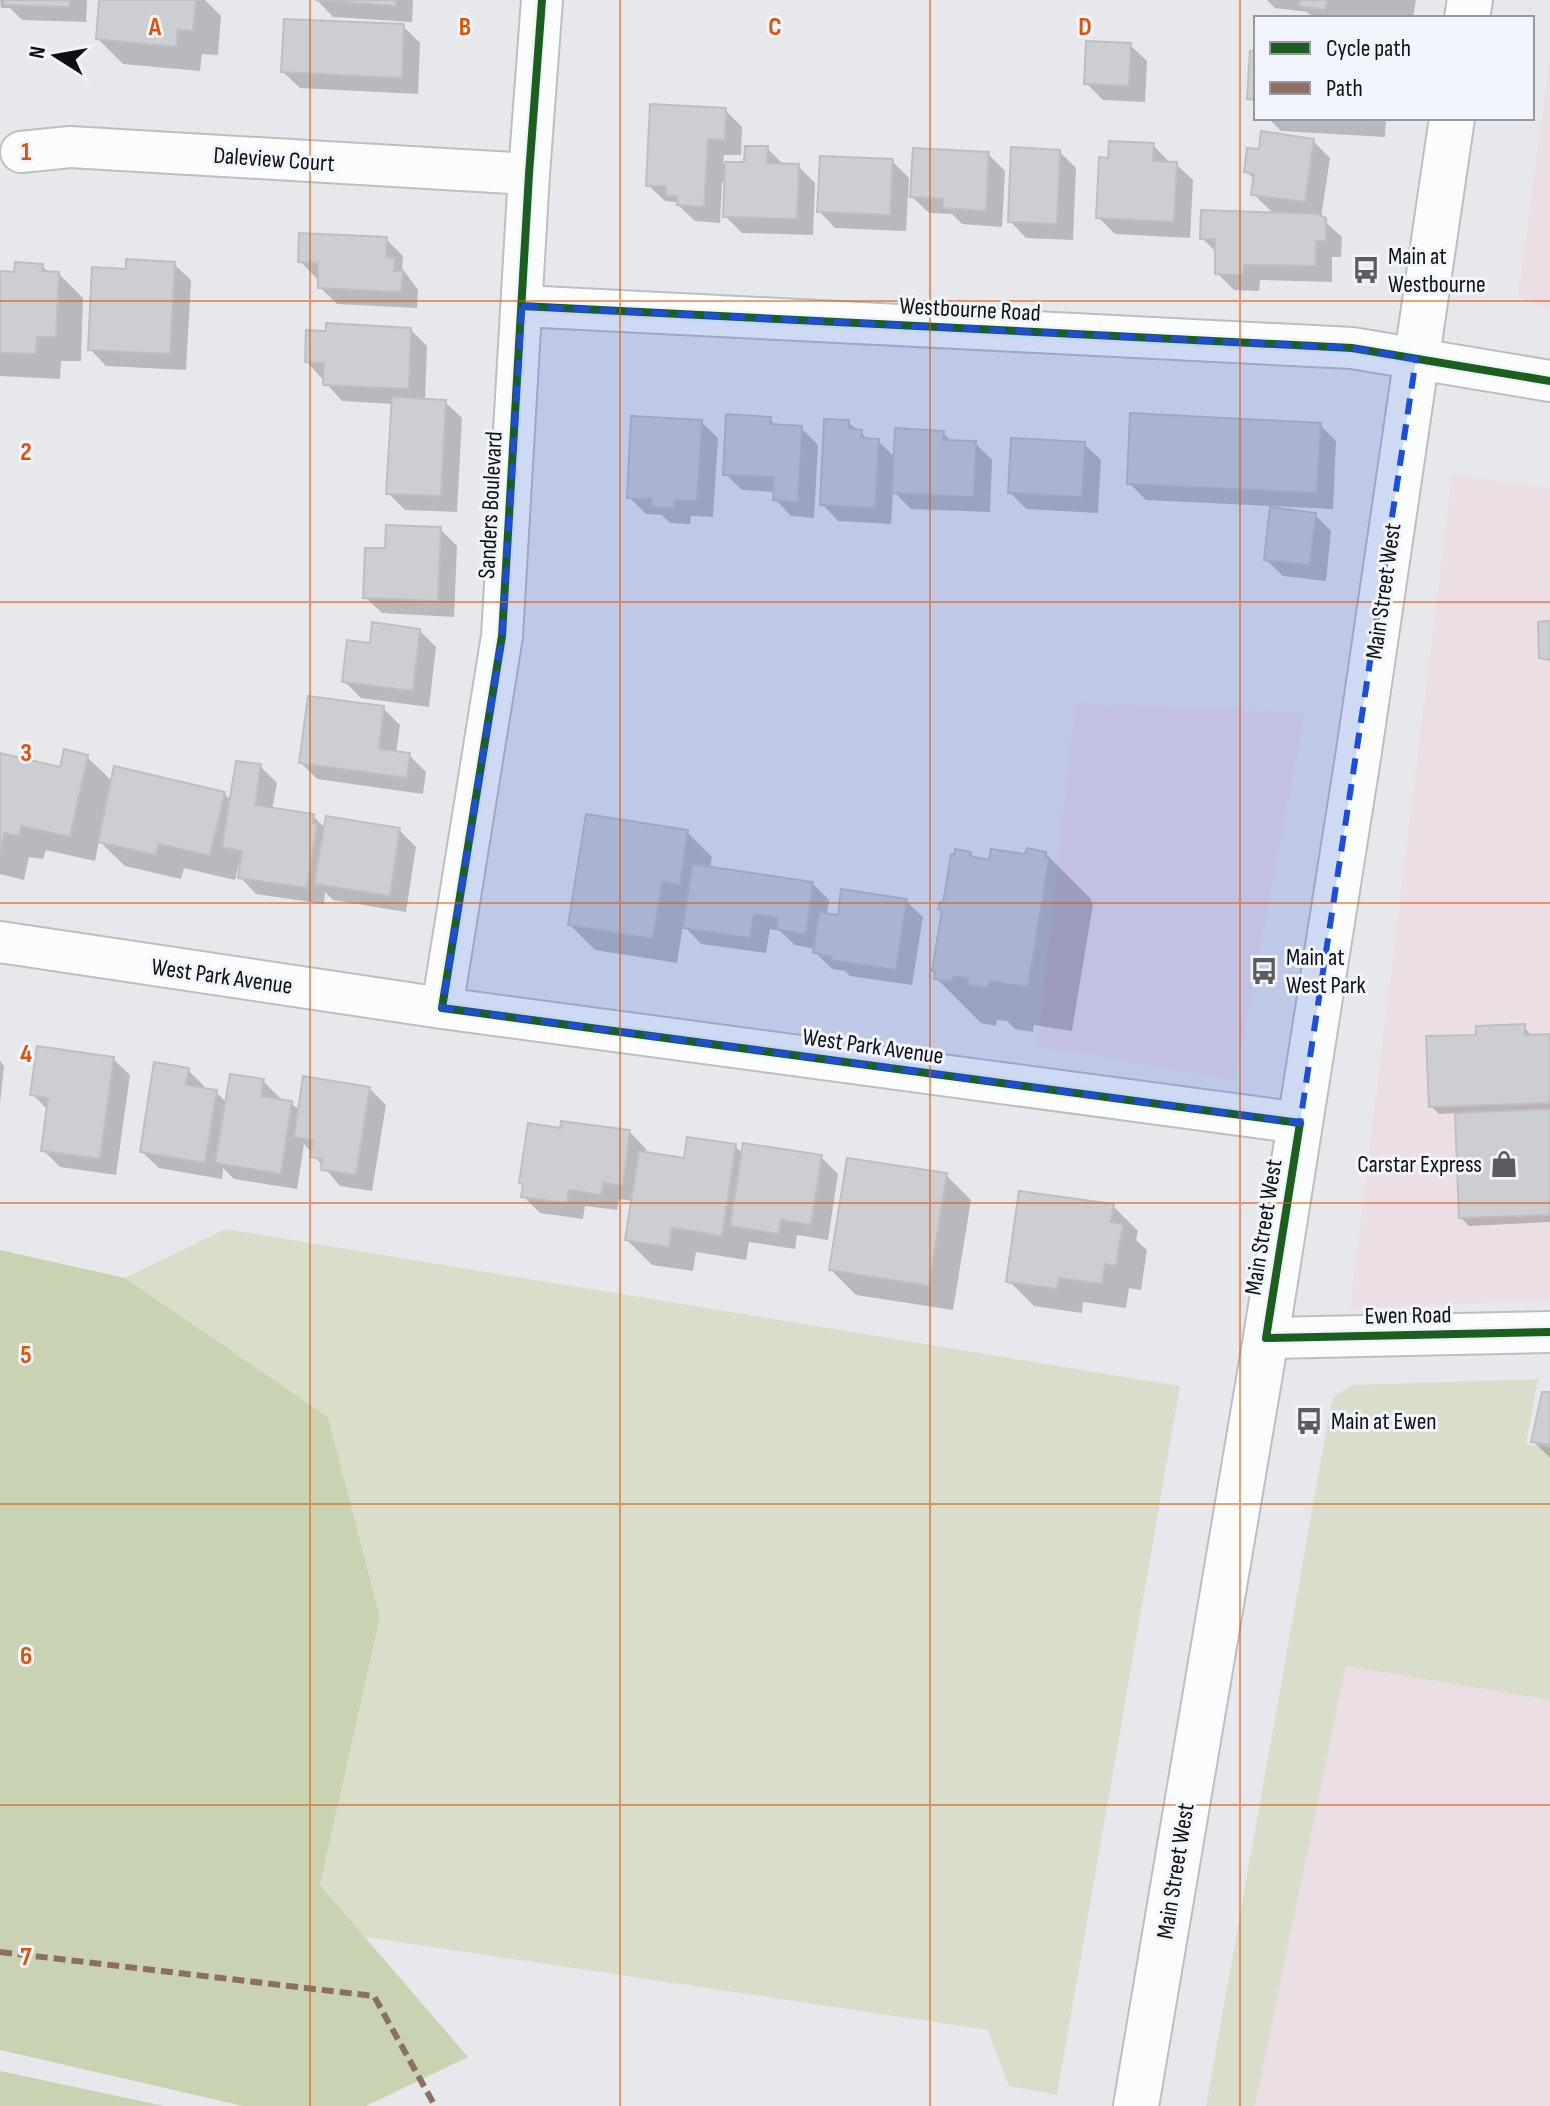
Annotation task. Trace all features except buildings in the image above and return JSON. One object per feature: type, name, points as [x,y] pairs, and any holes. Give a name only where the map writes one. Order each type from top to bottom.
[{"type":"main road","name":"Main Street West","points":[[1136,2106],[1266,1338],[1359,751],[1452,120]]},
{"type":"street","name":"Sanders Boulevard","points":[[442,1008],[502,636],[542,0]]},
{"type":"street","name":"Daleview Court","points":[[21,152],[70,147],[529,174]]},
{"type":"street","name":"Westbourne Road","points":[[522,306],[1352,348],[1550,381]]},
{"type":"street","name":"West Park Avenue","points":[[0,942],[442,1008],[1300,1123]]},
{"type":"street","name":"Ewen Road","points":[[1266,1338],[1550,1332]]},
{"type":"highlighted area","points":[[522,306],[1352,348],[1416,359],[1300,1123],[442,1008],[502,636]]},
{"type":"shaded area","points":[[1550,58],[1550,311],[1518,296]]},
{"type":"shaded area","points":[[1452,475],[1550,489],[1550,1300],[1350,1309]]},
{"type":"shaded area","points":[[1075,703],[1305,713],[1235,1080],[1037,1046]]},
{"type":"shaded area","points":[[1346,1666],[1550,1700],[1550,2106],[1255,2106]]},
{"type":"green space","points":[[225,1229],[1180,1386],[1057,2095],[1009,2086],[988,2030],[365,1937],[320,1885],[380,1617],[328,1417],[125,1278]]},
{"type":"green space","points":[[0,1250],[125,1278],[328,1417],[380,1617],[320,1885],[468,2057],[366,2106],[243,2106],[0,2050]]},
{"type":"green space","points":[[1538,1379],[1526,1444],[1550,1448],[1550,1700],[1346,1666],[1255,2106],[1206,2106],[1331,1404],[1335,1396],[1353,1385]]},
{"type":"green space","points":[[0,2071],[164,2106],[0,2106]]},
{"type":"marked path","points":[[0,1952],[374,1996],[435,2106]]},
{"type":"cycle path","points":[[542,0],[502,636],[442,1008],[1300,1123],[1266,1338],[1550,1332]]},
{"type":"cycle path","points":[[522,306],[1352,348],[1550,381]]},
{"type":"place","name":"Main at Westbourne","points":[[1366,270]]},
{"type":"place","name":"Main at West Park","points":[[1264,971]]},
{"type":"place","name":"Carstar Express","points":[[1504,1164]]},
{"type":"place","name":"Main at Ewen","points":[[1309,1421]]}]
